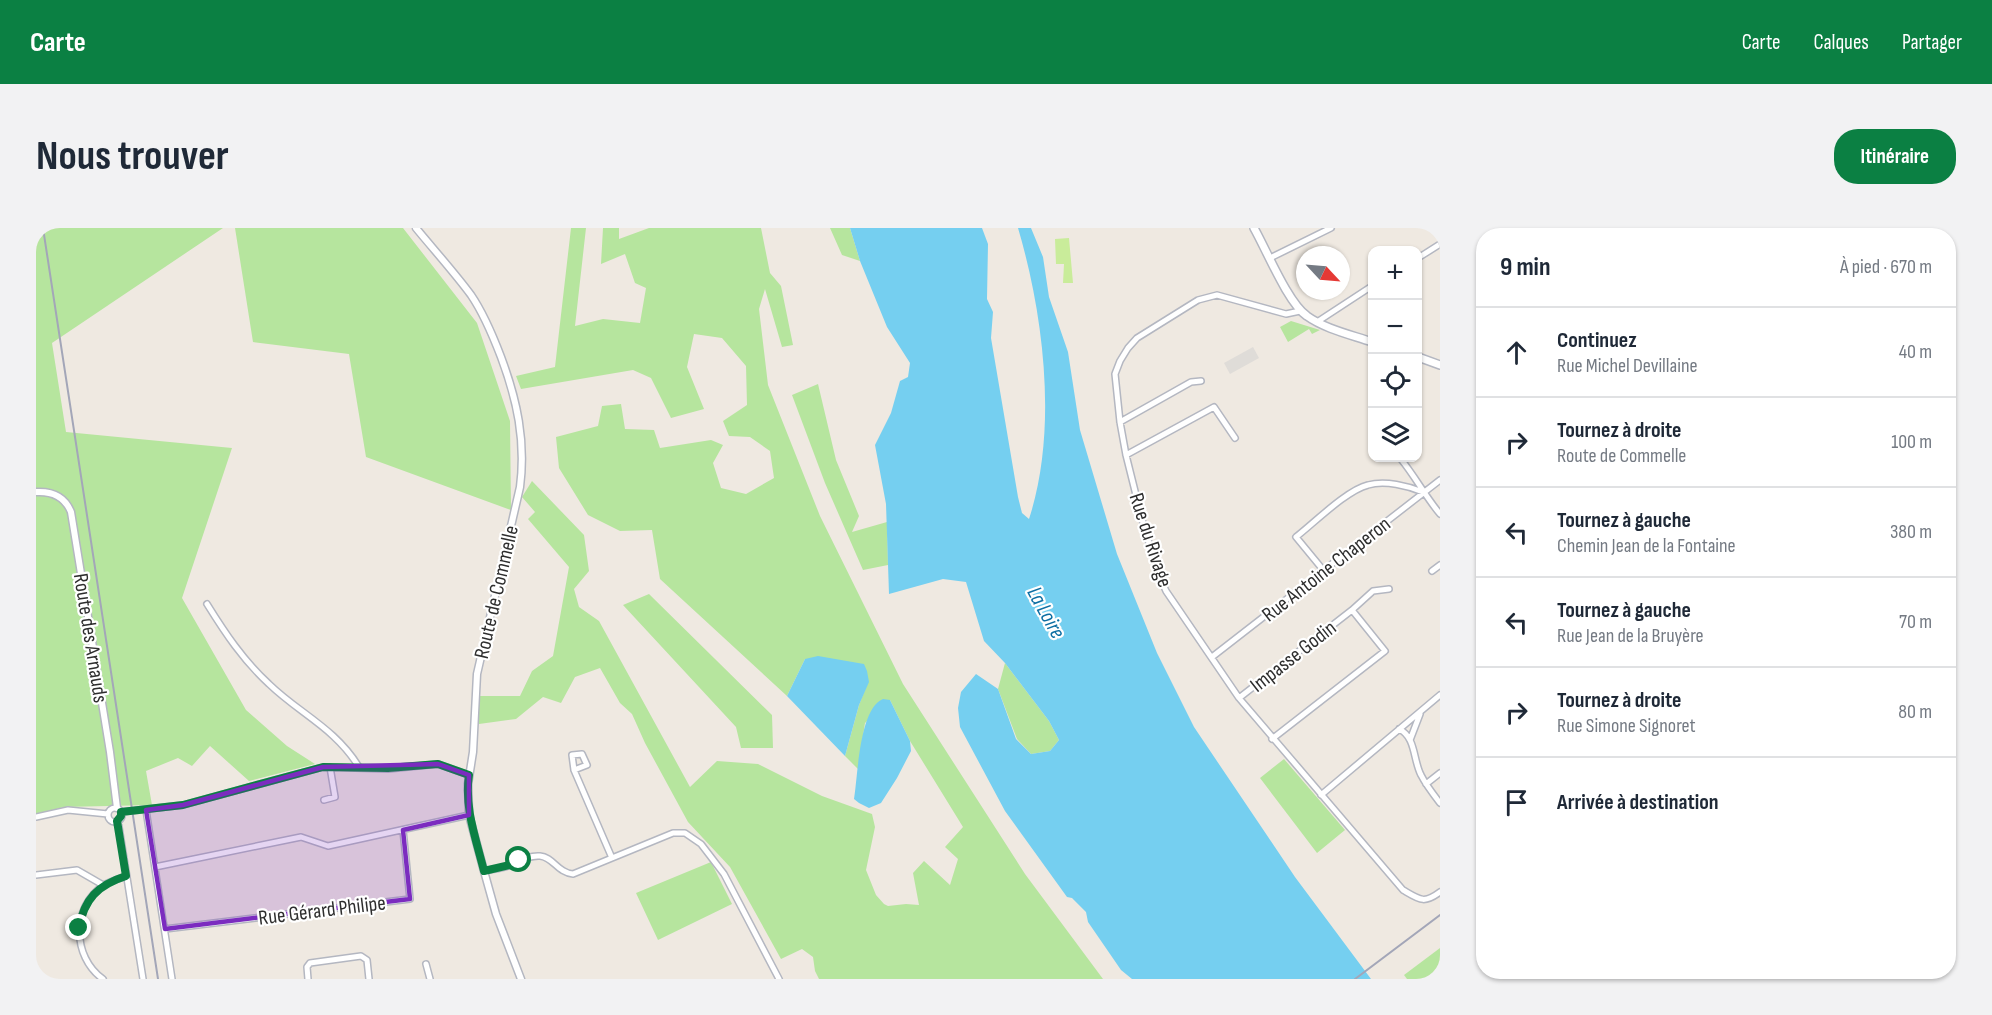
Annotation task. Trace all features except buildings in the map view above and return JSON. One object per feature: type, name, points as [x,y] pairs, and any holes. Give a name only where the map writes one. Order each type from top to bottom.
[{"type":"main road","points":[[1254,228],[1290,298],[1300,311],[1317,322],[1368,341]]},
{"type":"main road","points":[[1422,358],[1440,365]]},
{"type":"street","name":"Route de Commelle","points":[[416,228],[470,294],[483,314],[512,387],[520,421],[523,447],[521,478],[477,674],[473,752],[468,784],[470,814],[484,871],[496,914],[520,979]]},
{"type":"street","points":[[1270,258],[1331,228]]},
{"type":"street","points":[[1422,255],[1440,244]]},
{"type":"street","points":[[1317,322],[1368,289]]},
{"type":"street","name":"Rue du Rivage","points":[[1300,311],[1287,314],[1217,295],[1198,300],[1147,331],[1128,348],[1120,360],[1116,374],[1120,422],[1126,455],[1143,523],[1158,573],[1166,591],[1239,698],[1403,890],[1425,900],[1429,900],[1440,892]]},
{"type":"street","points":[[1120,422],[1191,382],[1201,381]]},
{"type":"street","points":[[1126,455],[1214,407],[1235,438]]},
{"type":"street","points":[[1403,462],[1440,514]]},
{"type":"street","name":"Rue Antoine Chaperon","points":[[1212,657],[1440,480]]},
{"type":"street","points":[[1324,571],[1296,537],[1357,489],[1370,484],[1412,487],[1423,492]]},
{"type":"street","name":"Route des Arnauds","points":[[36,492],[51,492],[57,495],[64,500],[71,512],[119,810]]},
{"type":"street","points":[[1432,571],[1440,565]]},
{"type":"street","points":[[1352,610],[1373,591],[1389,589]]},
{"type":"street","points":[[207,604],[228,639],[268,684],[340,740],[359,767]]},
{"type":"street","name":"Impasse Godin","points":[[1239,698],[1352,610],[1371,633],[1385,651],[1272,739]]},
{"type":"street","points":[[1321,795],[1440,694]]},
{"type":"street","points":[[1410,740],[1421,711]]},
{"type":"street","points":[[1399,729],[1410,740],[1418,769],[1440,803]]},
{"type":"street","points":[[108,814],[110,810],[146,810],[183,805],[279,778],[330,767],[388,768],[438,764],[469,775]]},
{"type":"street","points":[[324,800],[335,797],[330,767]]},
{"type":"street","points":[[574,770],[612,858]]},
{"type":"street","points":[[1426,784],[1440,773]]},
{"type":"street","points":[[36,817],[68,810],[108,814]]},
{"type":"street","points":[[119,810],[121,816],[117,821],[142,979]]},
{"type":"street","points":[[146,810],[172,979]]},
{"type":"street","points":[[108,814],[111,820],[117,821]]},
{"type":"street","points":[[155,867],[301,837],[328,846],[470,814]]},
{"type":"street","name":"Rue Gérard Philipe","points":[[165,929],[410,899],[403,830]]},
{"type":"street","points":[[484,871],[539,856],[547,859],[561,871],[573,874],[673,833],[685,833],[701,844],[724,874],[779,979]]},
{"type":"street","points":[[36,875],[77,870],[103,885]]},
{"type":"street","points":[[103,979],[84,956],[79,928],[85,907],[92,896],[103,885],[126,876]]},
{"type":"street","points":[[308,979],[307,967],[310,963],[361,956],[367,960],[369,979]]},
{"type":"street","points":[[426,964],[430,979]]},
{"type":"highlighted area","points":[[438,764],[469,775],[469,815],[403,830],[410,899],[165,929],[146,810],[183,805],[323,767]]},
{"type":"green space","points":[[36,228],[223,228],[52,343],[66,432],[232,448],[182,598],[246,710],[287,746],[315,764],[249,781],[210,746],[192,766],[178,758],[146,771],[152,805],[64,807],[36,814]]},
{"type":"green space","points":[[235,228],[403,228],[477,323],[510,421],[511,510],[366,457],[349,354],[253,342]]},
{"type":"green space","points":[[571,228],[586,228],[575,326],[603,319],[640,323],[646,288],[635,283],[625,254],[601,264],[603,228],[619,228],[619,239],[649,228],[761,228],[770,273],[781,286],[793,345],[782,347],[765,289],[759,309],[768,385],[820,516],[903,684],[1025,874],[1103,979],[819,979],[813,957],[802,949],[781,959],[730,867],[688,822],[645,743],[632,714],[620,703],[600,668],[575,677],[561,703],[543,697],[516,719],[479,724],[477,696],[520,696],[532,671],[553,656],[569,567],[528,519],[535,512],[522,497],[532,481],[584,535],[589,571],[574,589],[579,607],[599,621],[690,787],[717,761],[758,764],[822,796],[872,814],[875,827],[866,870],[876,895],[884,904],[888,906],[919,905],[913,873],[924,861],[950,885],[958,859],[945,847],[963,827],[910,741],[890,700],[865,723],[858,769],[845,756],[868,682],[805,659],[787,696],[660,579],[652,530],[620,531],[588,515],[559,468],[556,437],[598,426],[602,406],[621,404],[625,429],[654,430],[660,448],[711,440],[723,445],[713,463],[721,488],[746,494],[774,478],[770,451],[750,437],[729,436],[723,421],[747,405],[746,366],[722,338],[694,334],[687,367],[704,409],[671,418],[651,378],[633,370],[521,389],[516,376],[555,367]]},
{"type":"green space","points":[[830,228],[850,228],[860,261],[842,255]]},
{"type":"green space","points":[[1069,238],[1073,283],[1063,283],[1064,264],[1056,264],[1055,239]]},
{"type":"green space","points":[[1291,321],[1320,330],[1312,334],[1309,329],[1288,342],[1280,327]]},
{"type":"green space","points":[[818,384],[836,460],[859,516],[852,532],[887,522],[888,565],[863,570],[825,483],[792,395]]},
{"type":"green space","points":[[649,594],[772,715],[773,748],[741,748],[736,727],[623,605]]},
{"type":"green space","points":[[1005,663],[1049,721],[1059,740],[1050,751],[1031,754],[1017,739],[998,689]]},
{"type":"green space","points":[[1284,759],[1345,830],[1317,853],[1260,778]]},
{"type":"green space","points":[[711,862],[732,904],[658,940],[636,893]]},
{"type":"green space","points":[[1440,948],[1440,979],[1407,979],[1404,975]]},
{"type":"shaded area","points":[[1253,347],[1259,358],[1230,374],[1224,363]]},
{"type":"water","name":"La Loire","points":[[850,228],[982,228],[988,244],[987,299],[993,312],[991,338],[1018,497],[1022,513],[1029,519],[1038,485],[1045,411],[1041,336],[1035,298],[1018,228],[1031,228],[1043,257],[1049,297],[1068,352],[1080,430],[1117,554],[1157,653],[1194,727],[1295,877],[1371,979],[1132,979],[1121,970],[1088,922],[1086,912],[1072,898],[1067,897],[1005,811],[960,727],[958,708],[961,692],[976,674],[998,689],[1016,739],[1031,754],[1050,751],[1059,740],[1049,721],[1005,663],[984,641],[966,582],[943,579],[889,594],[886,504],[875,445],[891,413],[900,381],[908,377],[910,363],[887,327],[860,261]]},
{"type":"water","points":[[818,656],[864,664],[867,671],[869,682],[859,705],[845,756],[787,696],[805,659]]},
{"type":"water","points":[[883,699],[890,700],[910,741],[911,751],[881,803],[869,808],[854,799],[859,759],[869,715],[875,705]]},
{"type":"railway","points":[[43,228],[158,979]]},
{"type":"railway","points":[[1355,979],[1440,915]]},
{"type":"route","points":[[79,928],[80,918],[92,896],[103,885],[126,876],[117,821],[121,812],[183,805],[323,767],[388,768],[438,764],[469,775],[470,814],[484,871],[510,865],[519,860]]}]
